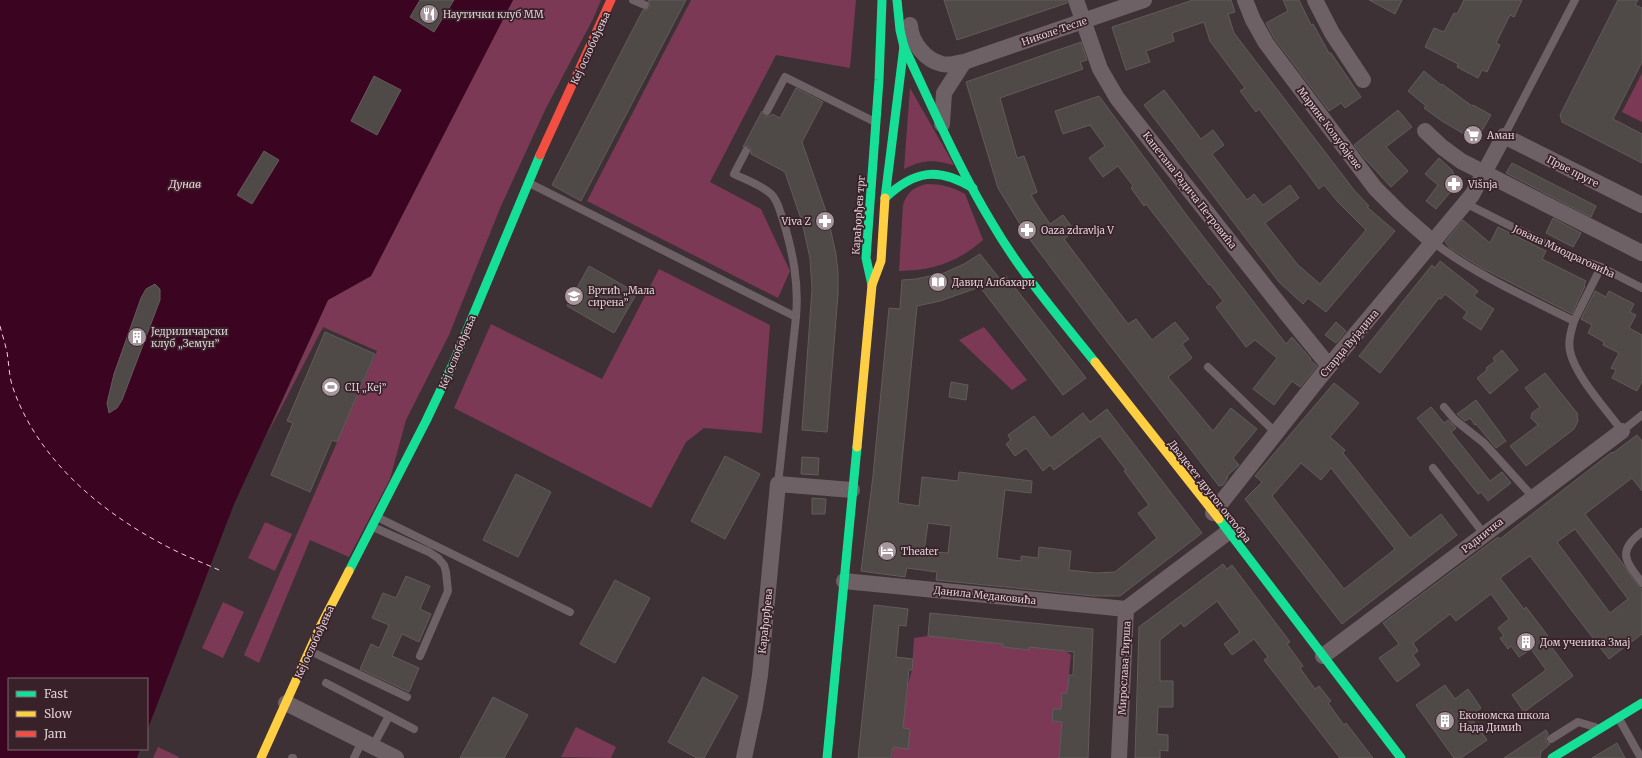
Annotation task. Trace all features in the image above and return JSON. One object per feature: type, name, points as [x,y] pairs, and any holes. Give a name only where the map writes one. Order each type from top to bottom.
[{"type":"main road","name":"Кеј ослобођења","points":[[261,758],[320,627],[426,421],[452,366],[611,0]]},
{"type":"main road","name":"Карађорђев трг","points":[[872,285],[866,258],[876,123],[882,0]]},
{"type":"main road","points":[[897,0],[900,30],[904,46],[973,188]]},
{"type":"main road","points":[[827,758],[872,285],[881,261],[886,198],[901,82],[904,46],[910,22]]},
{"type":"main road","points":[[886,198],[893,189],[909,178],[930,173],[952,176],[961,179],[973,188]]},
{"type":"main road","name":"Двадесет другог октобра","points":[[973,188],[1002,238],[1034,285],[1228,532],[1401,758]]},
{"type":"main road","points":[[1552,758],[1617,716],[1642,703]]},
{"type":"street","name":"Капетана Радича Петровића","points":[[1076,0],[1082,21],[1100,69],[1117,98],[1286,314],[1329,366]]},
{"type":"street","name":"Николе Тесле","points":[[910,22],[910,34],[922,51],[932,60],[941,64],[950,65],[964,62],[1144,0]]},
{"type":"street","name":"Марине Кољубајеве","points":[[1245,0],[1253,20],[1266,42],[1375,188],[1400,213],[1433,242]]},
{"type":"street","points":[[1315,0],[1332,33],[1363,80]]},
{"type":"street","points":[[942,125],[944,93],[964,62]]},
{"type":"street","points":[[1425,131],[1450,153],[1484,174],[1642,253]]},
{"type":"street","points":[[1484,174],[1504,136]]},
{"type":"street","name":"Прве пруге","points":[[1504,136],[1642,205]]},
{"type":"street","name":"Старца Вујадина","points":[[1213,513],[1275,432],[1476,190],[1484,174]]},
{"type":"street","name":"Радничка","points":[[1323,656],[1622,431]]},
{"type":"street","points":[[778,484],[852,490]]},
{"type":"street","name":"Карађорђева","points":[[744,758],[760,675],[778,484]]},
{"type":"street","name":"Мирослава Тирша","points":[[1119,758],[1126,609],[1228,532]]},
{"type":"street","name":"Данила Медаковића","points":[[844,581],[1126,609]]},
{"type":"street","points":[[286,703],[396,758]]},
{"type":"lane","points":[[633,0],[645,5]]},
{"type":"lane","points":[[1504,136],[1575,0]]},
{"type":"lane","points":[[767,111],[785,77],[876,123]]},
{"type":"lane","points":[[546,163],[532,184],[796,317],[798,291],[793,256],[776,202],[773,196],[766,191],[734,174],[746,151]]},
{"type":"lane","name":"Јована Миодраговића","points":[[1465,203],[1572,257],[1601,267],[1642,288]]},
{"type":"lane","points":[[1433,242],[1473,270],[1574,321]]},
{"type":"lane","points":[[1601,267],[1574,321],[1570,338],[1570,350],[1573,361],[1594,394],[1622,431]]},
{"type":"lane","name":"Карађорђева","points":[[778,484],[796,317]]},
{"type":"lane","points":[[1208,367],[1275,432]]},
{"type":"lane","points":[[1444,407],[1455,420],[1484,444],[1533,497]]},
{"type":"lane","name":"Радничка","points":[[1622,431],[1642,415]]},
{"type":"lane","points":[[1433,468],[1484,534]]},
{"type":"lane","points":[[377,516],[570,612]]},
{"type":"lane","points":[[372,526],[429,552],[438,558],[444,566],[448,591],[420,656]]},
{"type":"lane","points":[[1642,532],[1630,541],[1627,547],[1626,557],[1630,566],[1642,583]]},
{"type":"lane","points":[[310,650],[407,697]]},
{"type":"lane","points":[[326,683],[414,729]]},
{"type":"lane","points":[[354,758],[389,716]]},
{"type":"lane","points":[[1617,716],[1641,758]]},
{"type":"lane","points":[[1551,739],[1578,722],[1599,728]]},
{"type":"shaded area","points":[[513,0],[601,0],[593,19],[546,108],[501,206],[449,335],[406,420],[390,479],[349,557],[310,540],[259,663],[244,655],[377,351],[323,327],[266,437],[328,300],[371,276]]},
{"type":"shaded area","points":[[691,0],[856,0],[850,68],[776,55],[710,182],[761,209],[790,271],[778,298],[587,201]]},
{"type":"shaded area","points":[[1642,73],[1642,122],[1622,112]]},
{"type":"shaded area","points":[[910,88],[954,165],[929,161],[918,163],[904,169]]},
{"type":"shaded area","points":[[927,184],[947,186],[965,194],[983,240],[954,260],[944,264],[923,269],[899,271],[903,205],[909,193],[918,187]]},
{"type":"shaded area","points":[[659,269],[770,325],[762,433],[704,428],[686,442],[651,508],[454,408],[491,324],[602,379]]},
{"type":"shaded area","points":[[984,327],[1027,380],[1012,390],[959,340]]},
{"type":"shaded area","points":[[265,522],[292,534],[275,571],[248,558]]},
{"type":"shaded area","points":[[223,602],[244,612],[223,658],[202,648]]},
{"type":"shaded area","points":[[928,636],[1003,644],[1003,647],[1029,650],[1029,644],[1055,644],[1071,655],[1067,693],[1062,693],[1061,709],[1053,709],[1052,721],[1062,722],[1059,758],[892,758],[893,747],[908,749],[910,729],[899,728],[904,717],[908,684],[912,670],[914,638]]},
{"type":"shaded area","points":[[576,727],[616,747],[611,758],[561,757]]},
{"type":"shaded area","points":[[158,747],[179,757],[153,758]]},
{"type":"water","name":"Дунав","points":[[0,0],[513,0],[371,276],[328,300],[234,504],[148,728],[148,678],[8,678],[8,750],[140,750],[137,758],[0,758]]},
{"type":"building","name":"Наутички клуб ММ","points":[[420,0],[454,0],[434,32],[410,17]]},
{"type":"building","points":[[648,0],[686,0],[581,201],[552,185],[643,10],[650,7]]},
{"type":"building","points":[[944,0],[1067,0],[1067,3],[957,40]]},
{"type":"building","points":[[1193,0],[1231,0],[1235,12],[1228,14],[1234,33],[1354,190],[1369,206],[1367,207],[1395,231],[1326,312],[1308,298],[1303,304],[1279,282],[1144,105],[1164,90],[1201,139],[1213,130],[1224,145],[1212,154],[1247,200],[1254,194],[1263,205],[1290,185],[1299,198],[1265,223],[1297,264],[1320,284],[1366,230],[1338,202],[1324,185],[1319,189],[1259,109],[1256,112],[1240,91],[1245,88],[1210,41],[1204,22],[1172,33],[1174,41],[1146,51],[1150,62],[1126,70],[1112,27]]},
{"type":"building","points":[[1283,0],[1299,0],[1311,25],[1313,24],[1329,53],[1331,53],[1361,97],[1345,108],[1341,103],[1329,111],[1274,38],[1266,23],[1288,11]]},
{"type":"building","points":[[1369,0],[1402,0],[1395,14]]},
{"type":"building","points":[[1464,0],[1522,0],[1514,17],[1510,15],[1496,43],[1500,45],[1487,72],[1482,70],[1478,78],[1457,67],[1458,64],[1425,47],[1434,28],[1444,32],[1454,13],[1457,14]]},
{"type":"building","points":[[1618,0],[1638,0],[1635,5],[1642,8],[1642,62],[1613,119],[1642,134],[1642,163],[1562,122],[1560,115]]},
{"type":"building","points":[[1081,42],[1087,60],[1080,62],[1083,69],[1000,98],[1017,158],[1024,156],[1037,192],[1031,195],[1039,208],[1050,224],[1063,215],[1075,231],[1064,239],[1128,324],[1136,319],[1152,340],[1175,322],[1189,339],[1182,344],[1192,358],[1168,377],[1213,431],[1231,408],[1257,429],[1233,458],[1239,465],[1228,475],[1223,485],[1219,486],[1095,326],[1028,237],[998,188],[966,82]]},
{"type":"building","points":[[1424,71],[1441,85],[1442,84],[1472,106],[1473,105],[1491,115],[1476,141],[1442,121],[1424,108],[1426,106],[1408,91]]},
{"type":"building","points":[[374,76],[401,90],[377,135],[351,121]]},
{"type":"building","points":[[796,88],[823,102],[802,142],[827,214],[836,254],[838,272],[838,294],[827,432],[802,430],[812,289],[810,258],[802,222],[785,172],[751,154],[749,146],[743,147],[762,111],[765,116],[770,116],[772,114],[780,118]]},
{"type":"building","points":[[1099,96],[1185,213],[1286,344],[1292,337],[1311,359],[1310,360],[1317,366],[1300,387],[1292,381],[1274,405],[1253,389],[1277,358],[1255,340],[1246,347],[1216,307],[1223,301],[1146,204],[1144,206],[1131,188],[1133,186],[1118,166],[1103,177],[1089,158],[1105,146],[1090,125],[1063,134],[1055,111]]},
{"type":"building","points":[[1398,110],[1412,127],[1386,147],[1408,171],[1391,187],[1354,145]]},
{"type":"building","points":[[264,151],[279,160],[252,204],[237,195]]},
{"type":"building","points":[[1439,158],[1452,170],[1458,183],[1436,209],[1426,201],[1438,185],[1425,174]]},
{"type":"building","points":[[1512,163],[1596,206],[1591,217],[1506,173]]},
{"type":"building","points":[[1553,218],[1581,233],[1573,247],[1546,233]]},
{"type":"building","points":[[1463,220],[1490,243],[1498,227],[1546,251],[1542,259],[1586,281],[1572,314],[1480,267],[1450,248],[1445,242]]},
{"type":"building","points":[[980,254],[1000,279],[1005,275],[1086,378],[1063,395],[980,287],[940,301],[917,306],[898,503],[919,506],[922,477],[958,481],[959,472],[1032,481],[1031,493],[1005,490],[997,558],[1021,561],[1021,556],[1038,558],[1039,547],[1071,551],[1069,570],[1096,573],[1115,572],[1157,538],[1138,513],[1149,505],[1124,471],[1126,470],[1100,436],[1054,470],[1050,465],[1043,471],[1026,448],[1015,456],[1006,444],[1011,440],[1008,435],[1034,416],[1051,438],[1083,413],[1090,422],[1107,409],[1202,533],[1120,596],[1094,596],[936,580],[937,572],[907,568],[905,577],[861,571],[873,476],[889,308],[900,309],[902,280],[916,279],[944,273],[964,264]],"holes":[[[928,523],[951,526],[948,553],[924,551]]]},
{"type":"building","points":[[1440,261],[1478,291],[1474,296],[1494,309],[1481,330],[1463,318],[1467,312],[1445,294],[1441,299],[1439,298],[1380,373],[1359,356],[1432,265],[1435,268]]},
{"type":"building","points":[[589,266],[637,293],[614,333],[567,306]]},
{"type":"building","name":"Једриличарски клуб „Земун”","points":[[155,284],[160,289],[160,300],[122,400],[117,408],[109,413],[107,403],[114,374],[141,298],[146,289]]},
{"type":"building","points":[[1595,291],[1606,297],[1609,291],[1634,304],[1630,312],[1636,315],[1629,328],[1642,335],[1642,381],[1637,391],[1612,378],[1616,370],[1611,368],[1619,353],[1603,345],[1604,342],[1588,333],[1592,325],[1581,319]]},
{"type":"building","points":[[1336,322],[1346,331],[1336,343],[1325,335]]},
{"type":"building","name":"СЦ „Кеј”","points":[[325,332],[375,354],[337,442],[332,440],[310,492],[271,475],[293,423],[287,421]]},
{"type":"building","points":[[1502,350],[1518,370],[1490,394],[1477,378],[1487,370],[1486,368],[1495,361],[1493,358]]},
{"type":"building","points":[[1545,373],[1577,413],[1578,421],[1574,429],[1526,466],[1510,446],[1538,425],[1531,418],[1532,413],[1540,407],[1525,388]]},
{"type":"building","points":[[951,382],[968,385],[966,400],[949,397]]},
{"type":"building","points":[[1334,383],[1359,403],[1330,437],[1345,450],[1343,453],[1410,538],[1441,514],[1457,535],[1342,624],[1245,499],[1262,482],[1255,476]],"holes":[[[1301,463],[1321,480],[1331,468],[1395,549],[1344,589],[1272,496]]]},
{"type":"building","points":[[1476,400],[1506,441],[1496,448],[1470,418],[1465,421],[1457,414]]},
{"type":"building","points":[[1431,407],[1444,423],[1448,420],[1456,428],[1451,432],[1490,481],[1502,472],[1511,483],[1488,501],[1481,492],[1478,494],[1417,418]]},
{"type":"building","points":[[1637,435],[1642,441],[1642,491],[1632,478],[1585,514],[1638,586],[1642,589],[1642,634],[1609,659],[1530,556],[1500,578],[1524,609],[1526,607],[1548,636],[1545,638],[1573,676],[1524,712],[1512,695],[1546,670],[1531,649],[1519,657],[1511,646],[1508,649],[1500,638],[1504,636],[1498,628],[1509,619],[1491,594],[1456,621],[1450,614],[1413,643],[1418,651],[1413,655],[1420,665],[1397,682],[1379,658],[1399,644],[1383,623],[1498,537],[1500,539],[1612,452],[1613,453]],"holes":[[[1575,529],[1628,599],[1610,613],[1557,542]]]},
{"type":"building","points":[[725,456],[760,474],[725,539],[691,521]]},
{"type":"building","points":[[802,457],[819,458],[818,475],[801,474]]},
{"type":"building","points":[[516,474],[551,492],[518,557],[483,540]]},
{"type":"building","points":[[812,498],[826,499],[825,514],[812,514]]},
{"type":"building","points":[[1223,564],[1227,569],[1232,565],[1290,642],[1287,644],[1303,666],[1300,668],[1315,689],[1319,686],[1331,701],[1328,703],[1344,725],[1346,723],[1373,758],[1340,758],[1264,660],[1268,657],[1254,639],[1232,655],[1224,644],[1240,632],[1217,601],[1184,627],[1181,623],[1160,640],[1160,681],[1173,681],[1173,707],[1158,707],[1157,734],[1168,735],[1168,751],[1160,750],[1160,758],[1135,758],[1139,627]]},
{"type":"building","points":[[406,576],[430,586],[420,609],[431,614],[419,642],[402,634],[392,656],[419,668],[409,692],[360,669],[371,644],[379,648],[389,625],[372,618],[383,593],[396,598]]},
{"type":"building","points":[[615,580],[650,598],[615,663],[580,644]]},
{"type":"building","points":[[874,605],[908,609],[906,626],[899,625],[896,657],[913,659],[912,670],[909,670],[903,728],[910,729],[908,749],[893,747],[891,758],[858,758]]},
{"type":"building","points":[[930,613],[1093,629],[1088,758],[1059,758],[1062,722],[1052,721],[1053,709],[1061,709],[1062,693],[1067,693],[1069,675],[1073,675],[1074,652],[1029,647],[1029,650],[1003,647],[1003,644],[928,636]]},
{"type":"building","points":[[703,677],[738,696],[704,758],[697,758],[668,742]]},
{"type":"building","name":"Економска школа Нада Димић","points":[[1445,685],[1455,699],[1468,689],[1481,708],[1470,716],[1487,740],[1461,758],[1454,758],[1416,705]]},
{"type":"building","points":[[493,697],[528,715],[504,758],[460,758]]},
{"type":"building","points":[[1546,730],[1548,734],[1546,737],[1546,742],[1550,744],[1541,752],[1540,758],[1504,758]]},
{"type":"building","points":[[1617,743],[1625,758],[1592,758]]},
{"type":"ferry route","points":[[0,326],[7,352],[13,388],[24,414],[38,438],[55,461],[74,481],[118,517],[166,546],[219,570]]},
{"type":"traffic: fast","points":[[872,285],[866,258],[879,80],[882,0]]},
{"type":"traffic: fast","points":[[897,0],[900,30],[904,47],[946,136],[980,202],[1015,259],[1095,362]]},
{"type":"traffic: fast","points":[[885,198],[904,46]]},
{"type":"traffic: fast","points":[[349,571],[426,421],[452,366],[540,155]]},
{"type":"traffic: fast","points":[[885,198],[906,182],[917,177],[927,175],[949,177],[973,188]]},
{"type":"traffic: fast","points":[[827,758],[857,447]]},
{"type":"traffic: fast","points":[[1219,519],[1401,758]]},
{"type":"traffic: fast","points":[[1552,758],[1642,703]]},
{"type":"traffic: slow","points":[[857,447],[872,285],[881,261],[885,198]]},
{"type":"traffic: slow","points":[[1095,362],[1219,519]]},
{"type":"traffic: slow","points":[[261,758],[320,627],[349,571]]},
{"type":"traffic: jam","points":[[540,155],[611,0]]},
{"type":"place","name":"Наутички клуб ММ","points":[[429,14]]},
{"type":"place","name":"Аман","points":[[1473,135]]},
{"type":"place","name":"Višnja","points":[[1454,184]]},
{"type":"place","name":"Viva Z","points":[[825,221]]},
{"type":"place","name":"Oaza zdravlja V","points":[[1027,230]]},
{"type":"place","name":"Давид Албахари","points":[[938,282]]},
{"type":"place","name":"Вртић „Мала сирена”","points":[[574,296]]},
{"type":"place","name":"Једриличарски клуб „Земун”","points":[[137,337]]},
{"type":"place","name":"СЦ „Кеј”","points":[[331,387]]},
{"type":"place","name":"Theater","points":[[887,551]]},
{"type":"place","name":"Дом ученика Змај","points":[[1526,642]]},
{"type":"place","name":"Економска школа Нада Димић","points":[[1445,721]]}]
